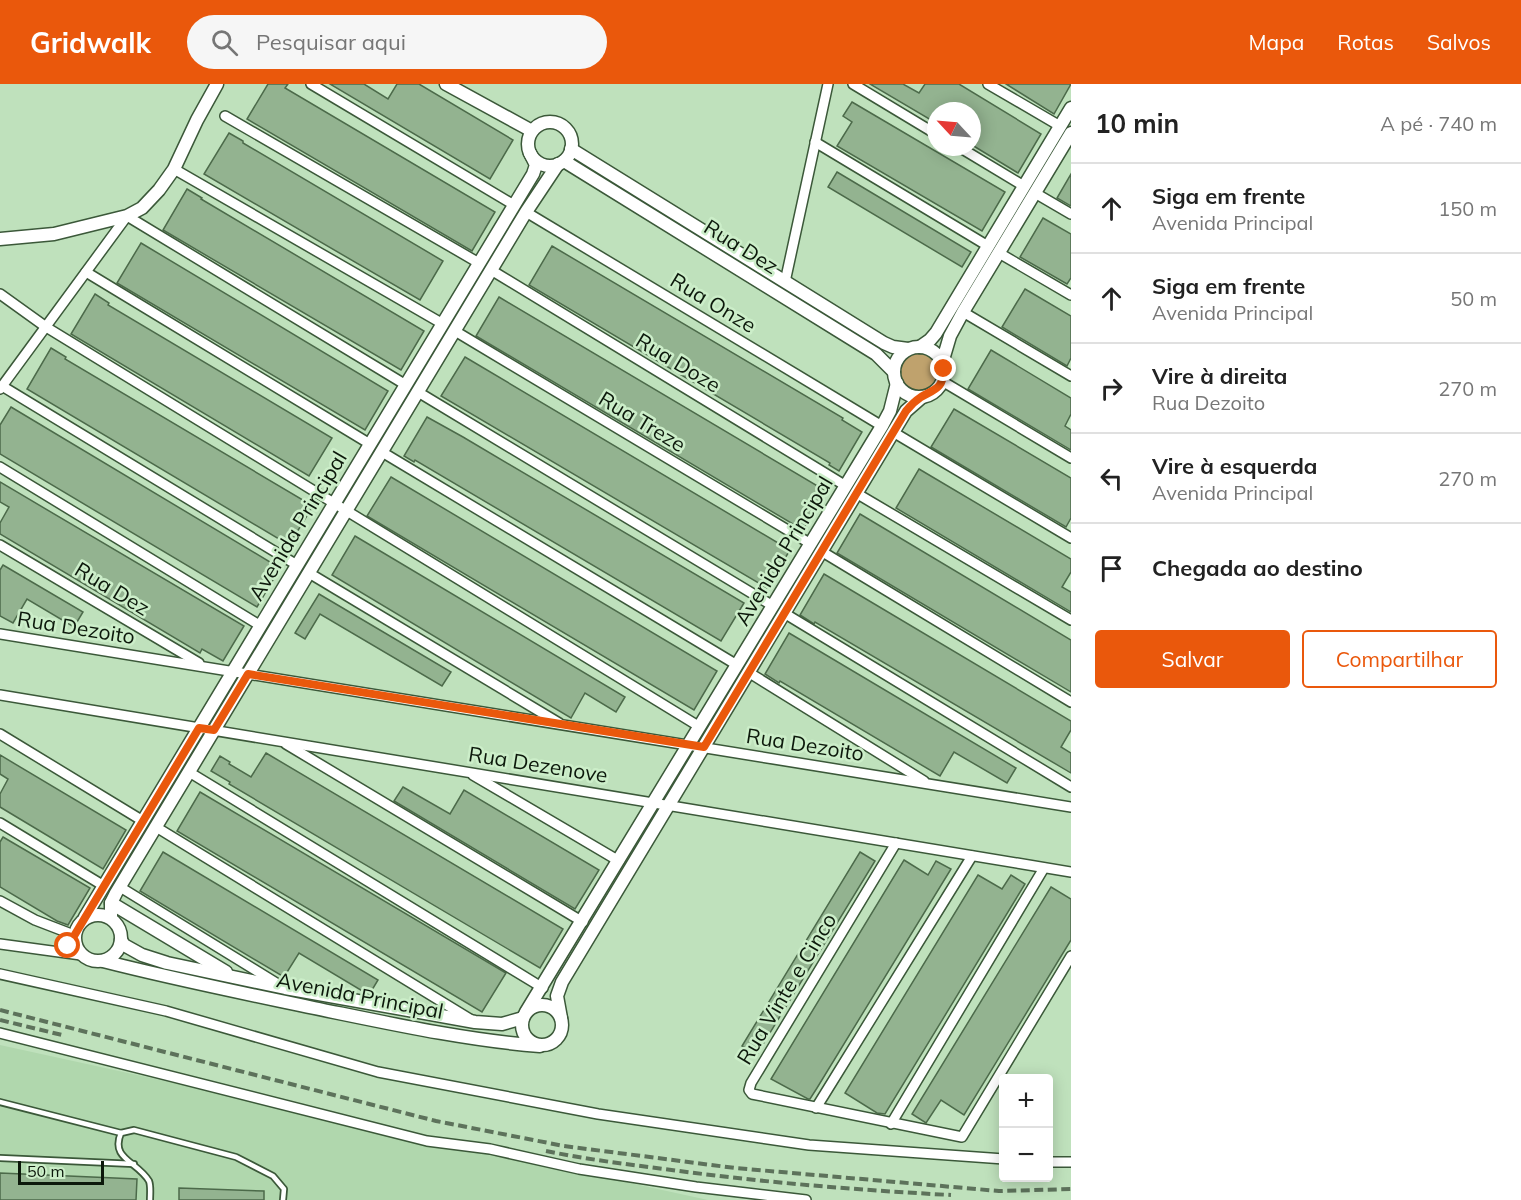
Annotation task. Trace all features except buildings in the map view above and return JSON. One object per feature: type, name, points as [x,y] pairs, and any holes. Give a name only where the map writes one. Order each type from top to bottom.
[{"type":"street","points":[[0,239],[54,234],[127,216],[142,208],[174,169],[217,84]]},
{"type":"street","points":[[311,84],[514,205]]},
{"type":"street","points":[[446,84],[532,131],[545,123],[560,124],[570,135],[571,149]]},
{"type":"street","points":[[785,282],[828,84]]},
{"type":"street","points":[[853,84],[927,129]]},
{"type":"street","points":[[988,84],[1060,126]]},
{"type":"street","points":[[942,363],[950,336],[993,249],[1029,189],[1071,108]]},
{"type":"street","points":[[225,116],[479,263]]},
{"type":"street","name":"Avenida Principal","points":[[74,935],[535,169],[535,161],[530,153],[528,142],[532,131]]},
{"type":"street","points":[[1029,189],[1071,133]]},
{"type":"street","points":[[815,142],[1071,295]]},
{"type":"street","name":"Avenida Principal","points":[[561,1018],[552,1007],[546,1005],[532,1007],[525,1015],[502,1024],[475,1022],[285,988],[142,956],[124,945],[121,940],[119,928],[111,918],[111,903],[526,212],[571,149]]},
{"type":"street","name":"Rua Dez","points":[[571,149],[884,343],[893,347],[914,348]]},
{"type":"street","points":[[530,153],[539,163],[545,165],[561,162]]},
{"type":"street","points":[[973,156],[1071,214]]},
{"type":"street","name":"Rua Dez","points":[[561,162],[876,354],[896,378]]},
{"type":"street","points":[[174,169],[442,324]]},
{"type":"street","name":"Rua Onze","points":[[526,212],[1071,538]]},
{"type":"street","points":[[127,216],[1,387],[297,565]]},
{"type":"street","points":[[127,216],[406,385]]},
{"type":"street","name":"Avenida Principal","points":[[887,429],[898,358],[930,340],[993,249]]},
{"type":"street","name":"Rua Doze","points":[[491,270],[1071,620]]},
{"type":"street","points":[[86,272],[370,444]]},
{"type":"street","points":[[0,294],[46,327],[700,727]]},
{"type":"street","points":[[963,312],[1071,376]]},
{"type":"street","name":"Rua Treze","points":[[454,331],[1071,702]]},
{"type":"street","points":[[914,348],[933,351],[944,369],[942,381],[1071,458]]},
{"type":"street","points":[[896,378],[907,394],[922,396]]},
{"type":"street","name":"Avenida Principal","points":[[81,955],[89,960],[103,961],[165,977],[357,1017],[467,1036],[540,1046],[552,1044],[562,1030],[556,996],[562,982],[704,747],[743,669],[887,429],[922,396],[936,390],[942,381]]},
{"type":"street","points":[[418,392],[1071,787]]},
{"type":"street","points":[[382,452],[743,669],[929,784]]},
{"type":"street","points":[[0,467],[261,626]]},
{"type":"street","name":"Rua Dez","points":[[0,545],[204,667]]},
{"type":"street","points":[[309,573],[563,725]]},
{"type":"street","name":"Rua Dezoito","points":[[2,633],[1071,807]]},
{"type":"street","name":"Avenida Principal","points":[[525,1015],[700,727],[743,669]]},
{"type":"street","name":"Rua Dezenove","points":[[0,695],[1071,872]]},
{"type":"street","points":[[0,734],[144,820]]},
{"type":"street","points":[[281,741],[582,922]]},
{"type":"street","points":[[189,772],[543,988]]},
{"type":"street","points":[[469,772],[619,861]]},
{"type":"street","points":[[0,824],[104,886]]},
{"type":"street","points":[[156,827],[475,1022]]},
{"type":"street","name":"Rua Vinte e Cinco","points":[[896,843],[751,1083],[749,1090],[755,1095],[962,1137],[1071,956]]},
{"type":"street","points":[[816,1108],[972,856]]},
{"type":"street","points":[[891,1124],[1044,868]]},
{"type":"street","points":[[120,887],[285,988]]},
{"type":"street","points":[[0,901],[35,920],[74,935]]},
{"type":"street","points":[[111,903],[236,978]]},
{"type":"street","points":[[85,917],[98,914],[111,918]]},
{"type":"street","points":[[62,951],[74,935]]},
{"type":"street","points":[[74,935],[81,955]]},
{"type":"street","points":[[103,961],[113,955],[120,946],[121,940]]},
{"type":"street","points":[[0,944],[81,955]]},
{"type":"street","points":[[0,974],[166,1011],[378,1072],[598,1114],[809,1145],[999,1159]]},
{"type":"street","points":[[525,1015],[522,1030],[525,1036],[540,1046]]},
{"type":"street","points":[[0,1033],[427,1141],[490,1149],[579,1169],[696,1187],[806,1200]]},
{"type":"street","points":[[1053,1162],[1071,1162]]},
{"type":"lane","points":[[0,1102],[122,1132],[134,1130],[236,1157],[273,1176],[284,1189],[283,1200]]},
{"type":"lane","points":[[122,1132],[117,1143],[120,1154],[134,1164],[150,1183],[150,1200]]},
{"type":"lane","points":[[0,1158],[134,1164]]},
{"type":"shaded area","points":[[919,352],[927,353],[933,358],[938,364],[938,380],[933,386],[927,391],[919,392],[911,391],[905,386],[900,380],[899,372],[900,364],[905,358],[911,353]]},
{"type":"shaded area","points":[[0,1045],[708,1200],[0,1200]]},
{"type":"railway","points":[[0,1010],[436,1121],[564,1146],[735,1168],[999,1191],[1071,1189]]},
{"type":"railway","points":[[0,1020],[62,1035]]},
{"type":"railway","points":[[546,1151],[736,1178],[951,1195]]},
{"type":"route","points":[[68,946],[199,728],[214,730],[248,674],[704,747],[906,411],[922,396],[936,390],[942,381],[944,369]]}]
